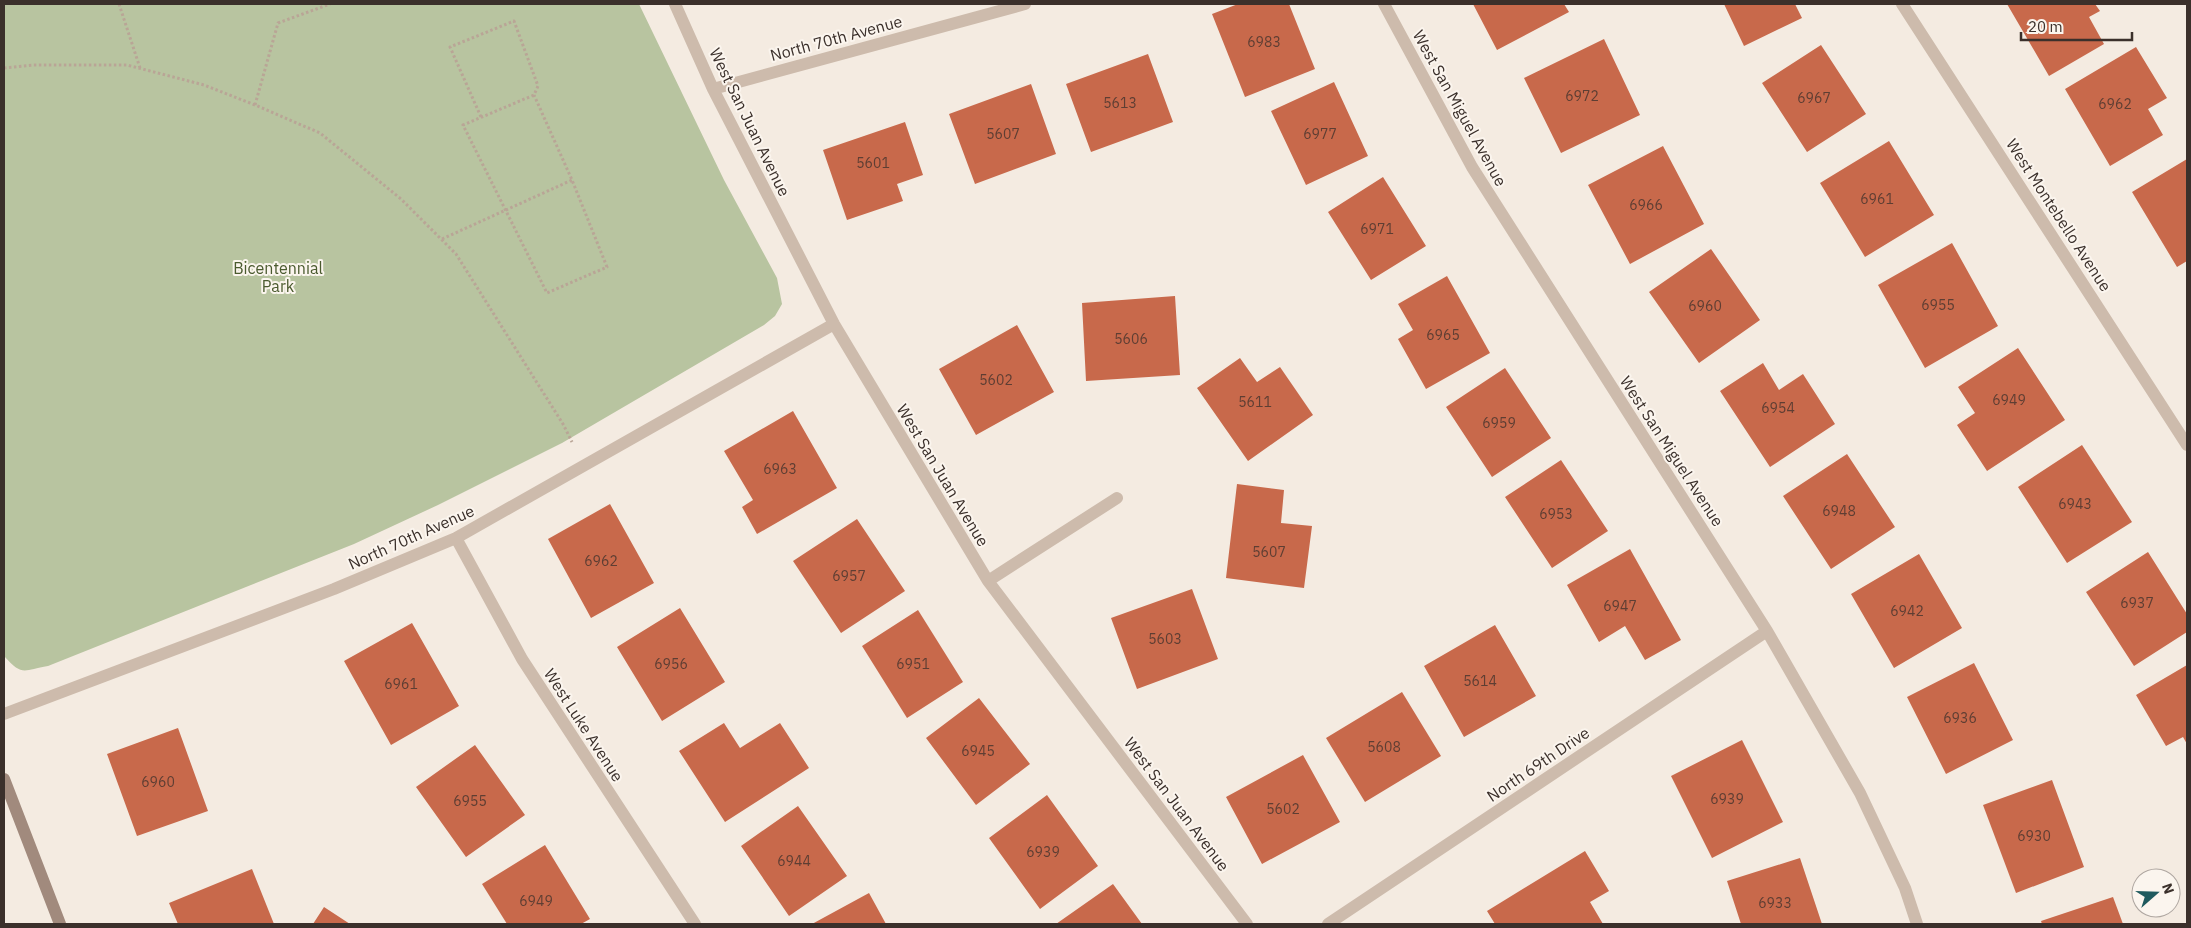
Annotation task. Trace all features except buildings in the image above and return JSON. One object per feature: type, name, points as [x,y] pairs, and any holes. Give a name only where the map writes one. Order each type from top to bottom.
[{"type":"street","name":"West San Juan Avenue","points":[[675,4],[714,89],[834,324],[988,582],[1247,924]]},
{"type":"street","name":"North 70th Avenue","points":[[714,89],[1025,4]]},
{"type":"street","name":"West San Miguel Avenue","points":[[1384,4],[1472,167],[1767,631],[1860,793],[1906,888],[1917,924]]},
{"type":"street","name":"West Montebello Avenue","points":[[1902,4],[2187,445]]},
{"type":"street","name":"North 70th Avenue","points":[[4,714],[334,589],[456,538],[834,324]]},
{"type":"street","points":[[988,582],[1117,498]]},
{"type":"street","name":"West Luke Avenue","points":[[456,538],[522,659],[695,924]]},
{"type":"street","name":"North 69th Drive","points":[[1328,924],[1767,631]]},
{"type":"street","points":[[4,779],[60,924]]},
{"type":"path","points":[[119,4],[141,69]]},
{"type":"path","points":[[255,105],[278,23],[330,4]]},
{"type":"path","points":[[481,117],[450,47],[514,21],[538,86],[534,95],[462,125],[548,293],[607,267],[572,180],[534,95]]},
{"type":"path","points":[[4,68],[33,64],[128,65],[204,85],[320,133],[402,199],[456,254],[563,424],[584,464]]},
{"type":"path","points":[[442,239],[572,180]]},
{"type":"green space","name":"Bicentennial Park","points":[[4,4],[639,4],[724,180],[777,278],[782,304],[775,316],[764,325],[562,443],[438,505],[354,544],[48,666],[28,670],[20,669],[15,667],[4,656]]}]
